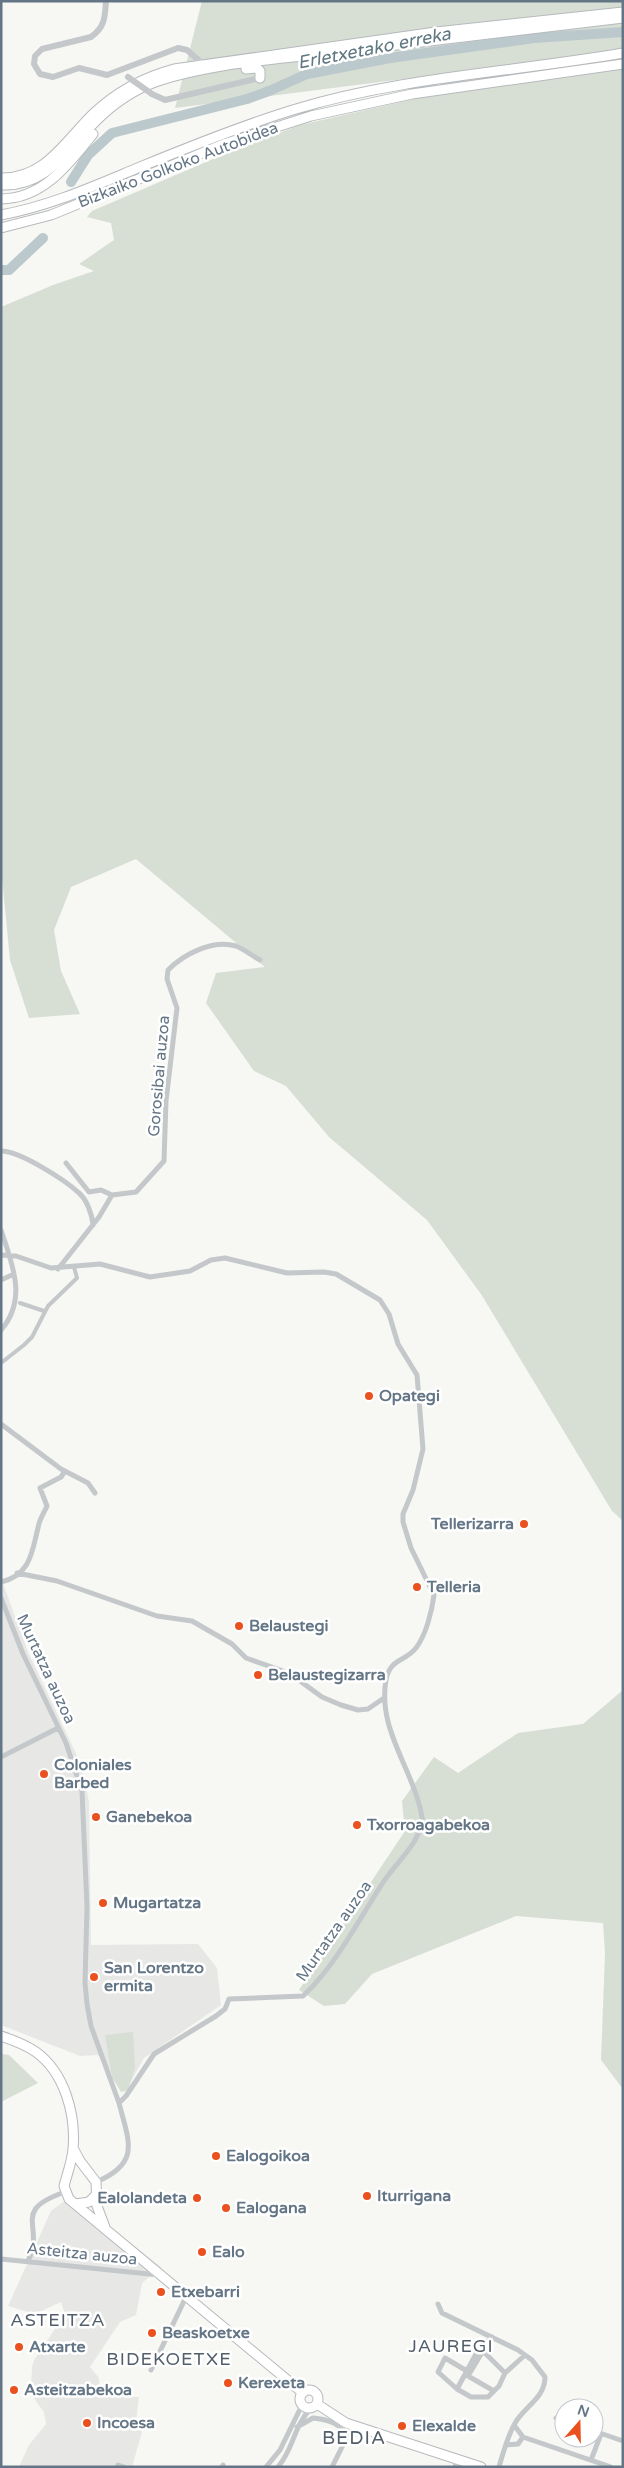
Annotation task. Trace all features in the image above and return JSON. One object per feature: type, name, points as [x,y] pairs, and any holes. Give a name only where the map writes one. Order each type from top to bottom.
[{"type":"highway","points":[[2,180],[28,181],[48,171],[97,120],[124,98],[148,85],[203,64],[436,32],[623,12]]},
{"type":"highway","points":[[2,180],[27,174],[50,161],[93,114],[130,86],[155,74],[623,18]]},
{"type":"highway","name":"Bizkaiko Golkoko Autobidea","points":[[1,215],[56,201],[218,136],[296,109],[346,96],[415,82],[623,53]]},
{"type":"highway","points":[[260,78],[276,60]]},
{"type":"highway","name":"Bizkaiko Golkoko Autobidea","points":[[1,228],[51,215],[224,144],[311,116],[412,94],[623,64]]},
{"type":"highway","points":[[191,69],[206,75],[257,68],[260,71],[260,78]]},
{"type":"highway","points":[[1,199],[25,195],[54,179],[124,98]]},
{"type":"highway","points":[[1,2036],[36,2052],[55,2071],[68,2099],[73,2148],[64,2192],[68,2199],[302,2393]]},
{"type":"highway","points":[[73,2148],[96,2182],[96,2195],[108,2232]]},
{"type":"highway","points":[[68,2177],[78,2172],[90,2174]]},
{"type":"highway","points":[[76,2204],[89,2202],[96,2195]]},
{"type":"highway","points":[[310,2406],[318,2399],[315,2392],[308,2390],[302,2393],[300,2400],[310,2406],[346,2423],[456,2463],[481,2467]]},
{"type":"street","points":[[106,1],[104,22],[98,32],[90,37],[42,49],[37,54],[34,64],[38,73],[47,78],[79,68],[103,76],[121,71],[173,49],[183,48],[203,64]]},
{"type":"street","points":[[190,52],[191,69]]},
{"type":"street","points":[[121,71],[152,94],[166,100],[260,78]]},
{"type":"street","name":"Gorosibai auzoa","points":[[66,1163],[89,1192],[101,1190],[112,1195],[136,1192],[159,1169],[164,1161],[167,1122],[166,1101],[177,1008],[167,979],[168,970],[198,951],[212,946],[236,946],[260,960]]},
{"type":"street","points":[[1,1151],[27,1160],[80,1194],[88,1207],[93,1224]]},
{"type":"street","points":[[58,1269],[93,1224],[112,1195]]},
{"type":"street","points":[[1,1230],[18,1262]]},
{"type":"street","points":[[1,1255],[14,1256],[58,1269],[74,1267],[77,1278],[44,1311],[32,1337],[19,1350],[1,1363]]},
{"type":"street","points":[[1,1330],[11,1317],[16,1302],[14,1256]]},
{"type":"street","name":"Murtatza auzoa","points":[[74,1267],[100,1264],[150,1277],[190,1271],[211,1260],[225,1258],[287,1273],[324,1272],[336,1274],[374,1296],[385,1305],[398,1344],[417,1375],[423,1449],[412,1490],[403,1514],[403,1522],[410,1548],[434,1595],[430,1613],[416,1648],[394,1662],[390,1670],[384,1698],[390,1730],[410,1773],[420,1810],[422,1826],[413,1843],[322,1975],[303,1996],[229,1999],[225,2009],[216,2016],[154,2054],[126,2096],[119,2103]]},
{"type":"street","points":[[18,1262],[27,1260]]},
{"type":"street","points":[[1,1280],[14,1271],[18,1262]]},
{"type":"street","points":[[20,1303],[44,1311]]},
{"type":"street","points":[[1,1424],[65,1471],[88,1483],[95,1493]]},
{"type":"street","points":[[1,1582],[17,1573],[31,1560],[39,1522],[47,1506],[40,1488],[61,1477],[65,1471]]},
{"type":"street","points":[[17,1573],[57,1582],[157,1616],[192,1622],[232,1644],[246,1658],[289,1673],[322,1697],[341,1705],[358,1710],[368,1709],[384,1698]]},
{"type":"street","name":"Murtatza auzoa","points":[[1,1598],[23,1654],[78,1775],[82,1791],[87,1907],[85,1983],[87,2004],[92,2026],[119,2103],[128,2139],[128,2151],[125,2162],[118,2171],[96,2182]]},
{"type":"street","points":[[1,1757],[58,1728]]},
{"type":"street","points":[[28,2261],[34,2245],[31,2225],[34,2210],[40,2202],[64,2192]]},
{"type":"street","name":"Asteitza auzoa","points":[[1,2259],[159,2274]]},
{"type":"street","points":[[151,2370],[186,2297]]},
{"type":"street","points":[[438,2304],[442,2313],[525,2355],[541,2369],[545,2377],[545,2385],[539,2395],[520,2414],[514,2425],[499,2467]]},
{"type":"street","points":[[457,2389],[467,2371],[492,2337]]},
{"type":"street","points":[[482,2350],[505,2374]]},
{"type":"street","points":[[482,2350],[468,2376],[494,2391]]},
{"type":"street","points":[[467,2371],[445,2358],[438,2372],[457,2389],[471,2397],[488,2397],[505,2374],[525,2355]]},
{"type":"street","points":[[266,2467],[291,2436],[310,2406]]},
{"type":"street","points":[[278,2467],[289,2451],[291,2436],[310,2406]]},
{"type":"street","points":[[297,2427],[313,2418],[336,2424],[346,2432],[348,2435],[332,2467]]},
{"type":"street","points":[[514,2425],[523,2437],[611,2467]]},
{"type":"street","points":[[604,2435],[623,2441]]},
{"type":"street","points":[[506,2445],[518,2444],[523,2437]]},
{"type":"street","points":[[282,2447],[289,2451]]},
{"type":"street","points":[[591,2460],[596,2448]]},
{"type":"shaded area","points":[[202,1],[623,1],[623,51],[175,108]]},
{"type":"shaded area","points":[[623,68],[623,1521],[612,1511],[481,1294],[427,1220],[329,1137],[286,1086],[254,1071],[206,1003],[216,973],[265,967],[136,859],[71,887],[54,930],[61,971],[80,1014],[29,1018],[10,960],[1,867],[1,307],[53,285],[94,271],[79,264],[114,240],[111,223],[87,217],[92,211],[227,153],[300,125],[423,97]]},
{"type":"shaded area","points":[[1,1578],[28,1652],[81,1764],[89,1802],[91,1945],[198,1944],[217,1968],[221,2005],[144,2058],[125,2092],[98,2055],[80,2056],[1,2025]]},
{"type":"shaded area","points":[[623,1690],[623,2089],[601,2060],[605,1953],[603,1923],[516,1916],[372,1974],[345,2004],[324,2006],[299,1990],[405,1831],[402,1801],[434,1757],[458,1773],[518,1733],[583,1724]]},
{"type":"shaded area","points":[[133,2032],[135,2068],[128,2090],[121,2092],[112,2077],[105,2035]]},
{"type":"shaded area","points":[[1,2054],[9,2055],[38,2083],[1,2102]]},
{"type":"shaded area","points":[[63,2202],[87,2209],[161,2267],[142,2283],[136,2315],[120,2322],[90,2367],[99,2378],[100,2397],[139,2397],[136,2422],[142,2432],[132,2467],[19,2467],[29,2445],[46,2424],[44,2412],[35,2400],[31,2387],[34,2360],[65,2314],[61,2302],[35,2314],[8,2306],[51,2211]]},
{"type":"waterway","name":"Erletxetako erreka","points":[[71,182],[88,155],[112,133],[247,99],[307,74],[390,58],[534,38],[623,32]]},
{"type":"waterway","name":"Erletxetako erreka","points":[[1,270],[9,270],[43,238]]},
{"type":"place","name":"Opategi","points":[[369,1396]]},
{"type":"place","name":"Tellerizarra","points":[[524,1524]]},
{"type":"place","name":"Telleria","points":[[417,1587]]},
{"type":"place","name":"Belaustegi","points":[[239,1626]]},
{"type":"place","name":"Belaustegizarra","points":[[258,1675]]},
{"type":"place","name":"Coloniales Barbed","points":[[44,1774]]},
{"type":"place","name":"Ganebekoa","points":[[96,1817]]},
{"type":"place","name":"Txorroagabekoa","points":[[357,1825]]},
{"type":"place","name":"Mugartatza","points":[[103,1903]]},
{"type":"place","name":"San Lorentzo ermita","points":[[94,1977]]},
{"type":"place","name":"Ealogoikoa","points":[[216,2156]]},
{"type":"place","name":"Iturrigana","points":[[367,2196]]},
{"type":"place","name":"Ealolandeta","points":[[197,2198]]},
{"type":"place","name":"Ealogana","points":[[226,2208]]},
{"type":"place","name":"Ealo","points":[[202,2252]]},
{"type":"place","name":"Etxebarri","points":[[161,2292]]},
{"type":"place","name":"Beaskoetxe","points":[[152,2333]]},
{"type":"place","name":"Atxarte","points":[[19,2347]]},
{"type":"place","name":"Kerexeta","points":[[228,2383]]},
{"type":"place","name":"Asteitzabekoa","points":[[14,2390]]},
{"type":"place","name":"Incoesa","points":[[87,2423]]},
{"type":"place","name":"Elexalde","points":[[402,2426]]},
{"type":"district","name":"ASTEITZA","points":[[58,2320]]},
{"type":"district","name":"JAUREGI","points":[[451,2346]]},
{"type":"district","name":"BIDEKOETXE","points":[[169,2359]]},
{"type":"district","name":"BEDIA","points":[[354,2438]]}]
